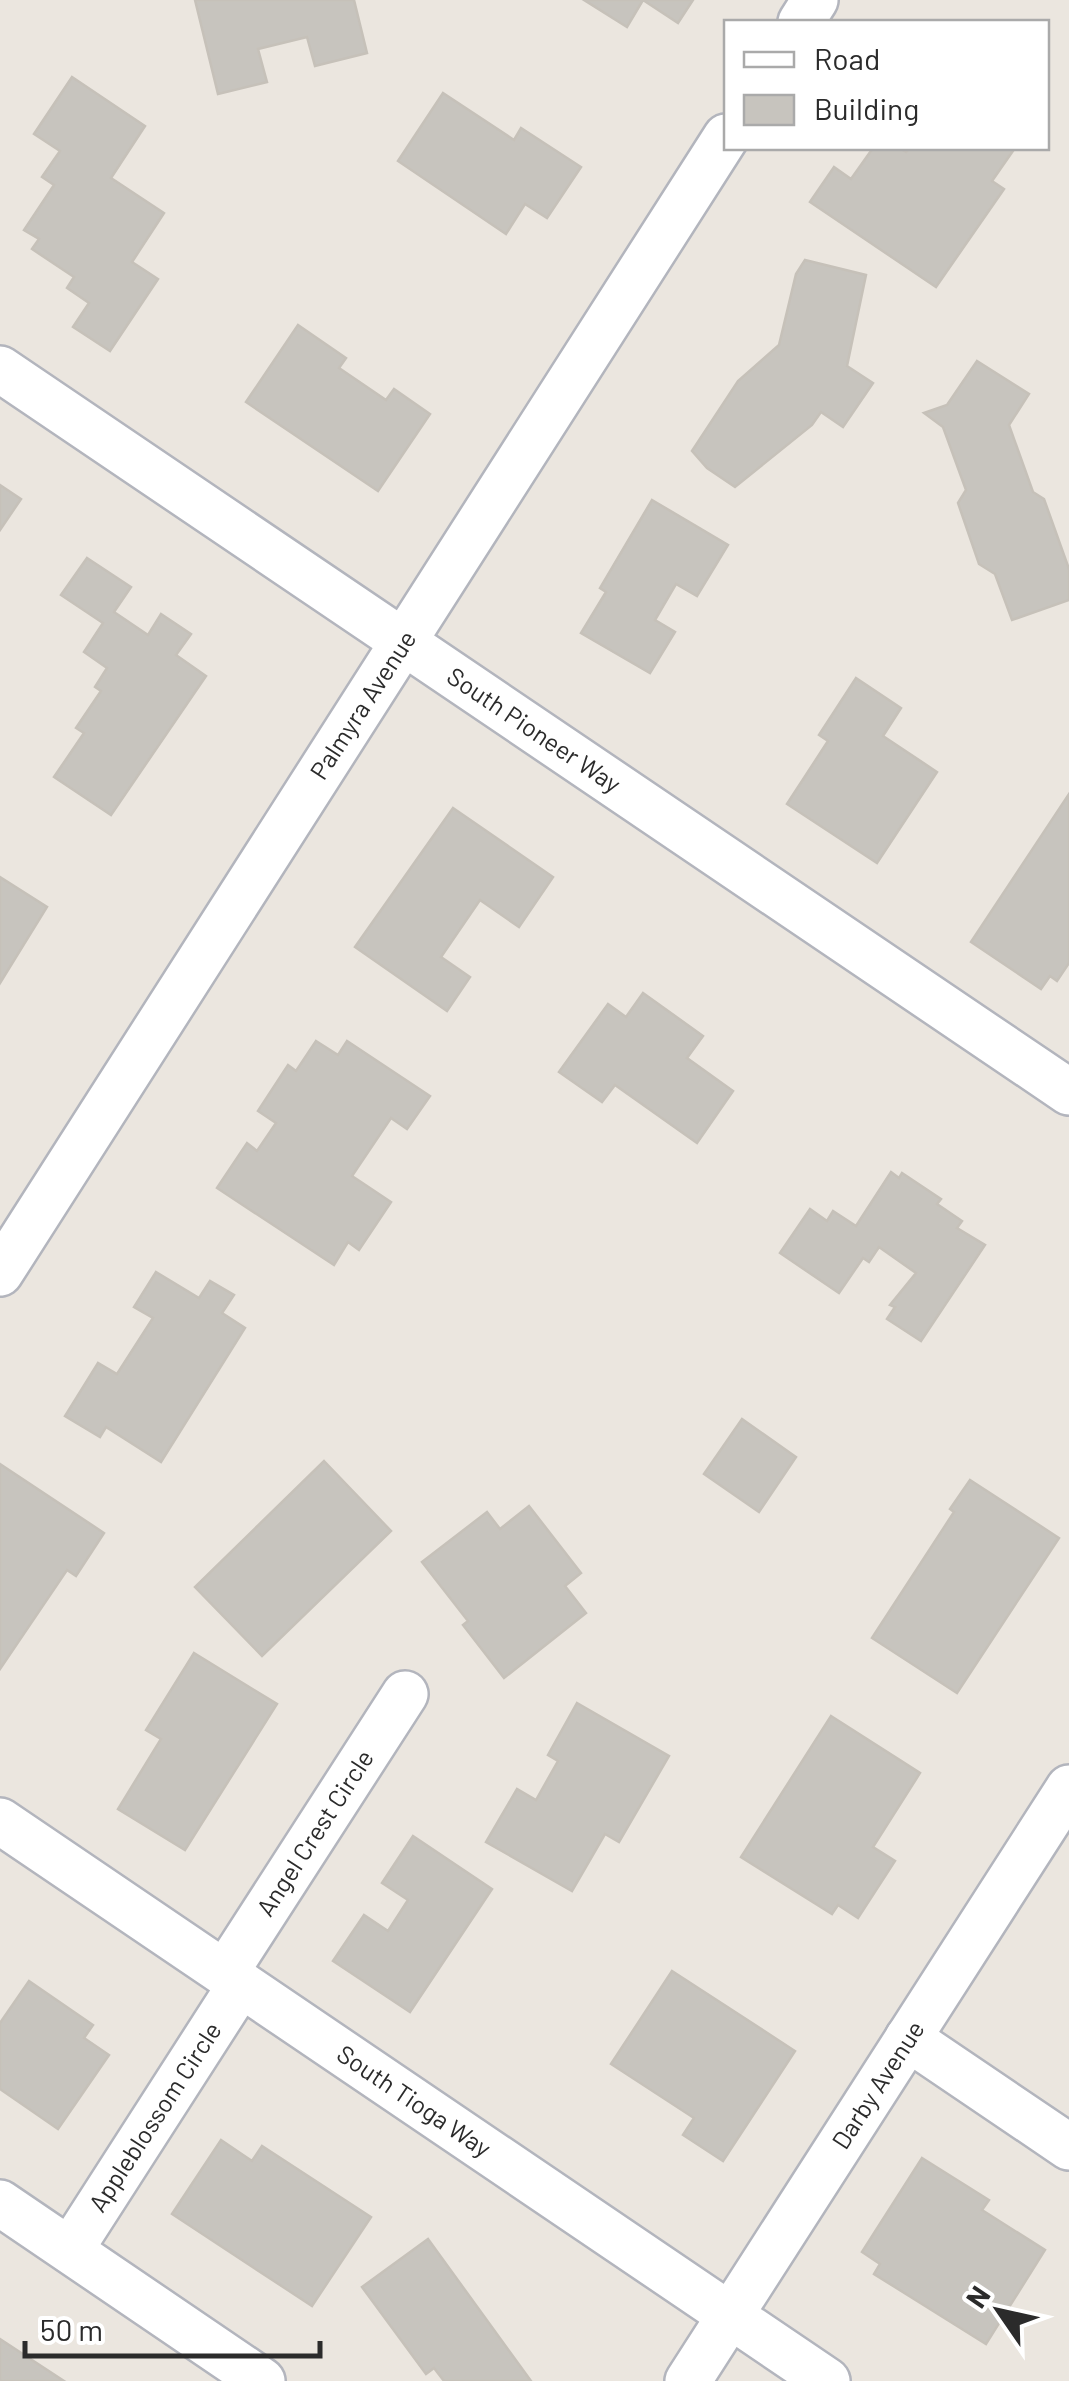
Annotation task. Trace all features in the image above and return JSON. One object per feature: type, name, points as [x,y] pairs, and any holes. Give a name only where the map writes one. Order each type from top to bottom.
[{"type":"street","name":"Palmyra Avenue","points":[[0,1273],[724,141]]},
{"type":"street","name":"South Pioneer Way","points":[[0,368],[1069,1092]]},
{"type":"street","name":"Angel Crest Circle","points":[[233,1979],[404,1694]]},
{"type":"street","name":"Darby Avenue","points":[[688,2381],[1069,1788]]},
{"type":"street","name":"South Tioga Way","points":[[0,1821],[827,2381]]},
{"type":"street","name":"Appleblossom Circle","points":[[70,2250],[233,1979]]},
{"type":"street","points":[[908,2038],[1069,2147]]},
{"type":"street","points":[[0,2202],[262,2381]]},
{"type":"building","points":[[195,0],[354,0],[367,53],[315,66],[307,37],[258,49],[267,82],[218,94]]},
{"type":"building","points":[[584,0],[643,0],[627,27]]},
{"type":"building","points":[[643,0],[693,0],[678,23]]},
{"type":"building","points":[[72,77],[145,126],[111,178],[164,213],[132,262],[158,279],[110,351],[73,327],[89,303],[67,288],[74,277],[32,249],[39,239],[24,230],[54,185],[42,177],[60,151],[34,134]]},
{"type":"building","points":[[443,93],[514,140],[521,128],[581,167],[547,218],[525,204],[506,234],[398,161]]},
{"type":"building","points":[[872,150],[1014,150],[992,181],[1004,189],[936,287],[810,202],[834,167],[851,179]]},
{"type":"building","points":[[805,260],[866,275],[847,366],[873,383],[843,427],[821,412],[812,425],[735,487],[707,468],[692,451],[738,381],[779,345],[796,274]]},
{"type":"building","points":[[298,325],[346,358],[339,368],[386,400],[394,389],[430,414],[378,491],[246,402]]},
{"type":"building","points":[[977,361],[1029,394],[1009,425],[1033,492],[1044,499],[1069,569],[1069,600],[1012,620],[995,574],[979,564],[958,503],[966,490],[943,427],[924,413],[947,405]]},
{"type":"building","points":[[0,485],[21,499],[0,530]]},
{"type":"building","points":[[652,500],[728,545],[697,596],[676,584],[655,620],[675,632],[650,673],[581,633],[606,592],[600,588]]},
{"type":"building","points":[[87,558],[131,587],[114,612],[148,635],[161,614],[191,634],[176,655],[206,676],[111,815],[54,777],[84,733],[76,728],[101,691],[95,687],[107,668],[84,652],[103,623],[61,595]]},
{"type":"building","points":[[856,678],[901,708],[883,736],[937,772],[877,863],[787,804],[828,741],[819,735]]},
{"type":"building","points":[[1069,794],[1069,963],[1057,981],[1050,976],[1041,989],[971,942]]},
{"type":"building","points":[[453,808],[553,877],[519,927],[480,900],[441,957],[470,977],[447,1011],[355,947]]},
{"type":"building","points":[[0,877],[47,907],[0,983]]},
{"type":"building","points":[[643,993],[703,1036],[687,1058],[733,1091],[697,1143],[615,1085],[602,1102],[559,1072],[608,1004],[626,1017]]},
{"type":"building","points":[[316,1041],[338,1055],[347,1041],[430,1096],[407,1129],[391,1118],[352,1176],[391,1202],[359,1250],[348,1242],[334,1265],[217,1188],[247,1143],[257,1151],[276,1123],[258,1111],[288,1065],[296,1071]]},
{"type":"building","points":[[891,1172],[899,1178],[902,1173],[941,1199],[937,1204],[962,1221],[957,1228],[985,1245],[921,1341],[887,1319],[895,1307],[890,1305],[916,1273],[879,1247],[869,1262],[863,1258],[839,1293],[780,1253],[810,1209],[827,1221],[833,1211],[856,1226]]},
{"type":"building","points":[[156,1272],[199,1298],[210,1281],[234,1295],[222,1313],[245,1328],[161,1462],[106,1427],[100,1437],[65,1416],[98,1363],[117,1374],[153,1318],[134,1307]]},
{"type":"building","points":[[742,1419],[796,1457],[759,1512],[704,1474]]},
{"type":"building","points":[[324,1461],[391,1531],[262,1656],[195,1587]]},
{"type":"building","points":[[0,1464],[104,1533],[76,1576],[67,1570],[0,1669]]},
{"type":"building","points":[[970,1480],[1059,1538],[957,1693],[872,1638],[954,1512],[950,1509]]},
{"type":"building","points":[[529,1506],[581,1573],[565,1586],[586,1613],[504,1678],[463,1625],[468,1621],[422,1562],[487,1512],[500,1529]]},
{"type":"building","points":[[194,1653],[277,1704],[185,1850],[118,1809],[161,1739],[146,1730]]},
{"type":"building","points":[[577,1703],[669,1756],[619,1842],[605,1834],[572,1891],[486,1842],[517,1789],[536,1800],[558,1761],[548,1755]]},
{"type":"building","points":[[831,1716],[920,1773],[873,1847],[895,1861],[858,1918],[838,1905],[832,1914],[741,1857]]},
{"type":"building","points":[[413,1836],[492,1889],[410,2012],[333,1961],[364,1915],[388,1931],[408,1900],[382,1883]]},
{"type":"building","points":[[672,1971],[795,2051],[723,2161],[683,2135],[694,2118],[611,2064]]},
{"type":"building","points":[[29,1981],[93,2025],[84,2038],[109,2055],[58,2129],[0,2089],[0,2023]]},
{"type":"building","points":[[221,2140],[252,2161],[262,2146],[371,2217],[312,2306],[172,2214]]},
{"type":"building","points":[[922,2158],[989,2200],[982,2210],[1045,2250],[986,2344],[874,2274],[880,2264],[862,2252]]},
{"type":"building","points":[[428,2239],[531,2381],[444,2381],[434,2368],[426,2374],[362,2287]]},
{"type":"building","points":[[0,2339],[64,2381],[0,2381]]}]
